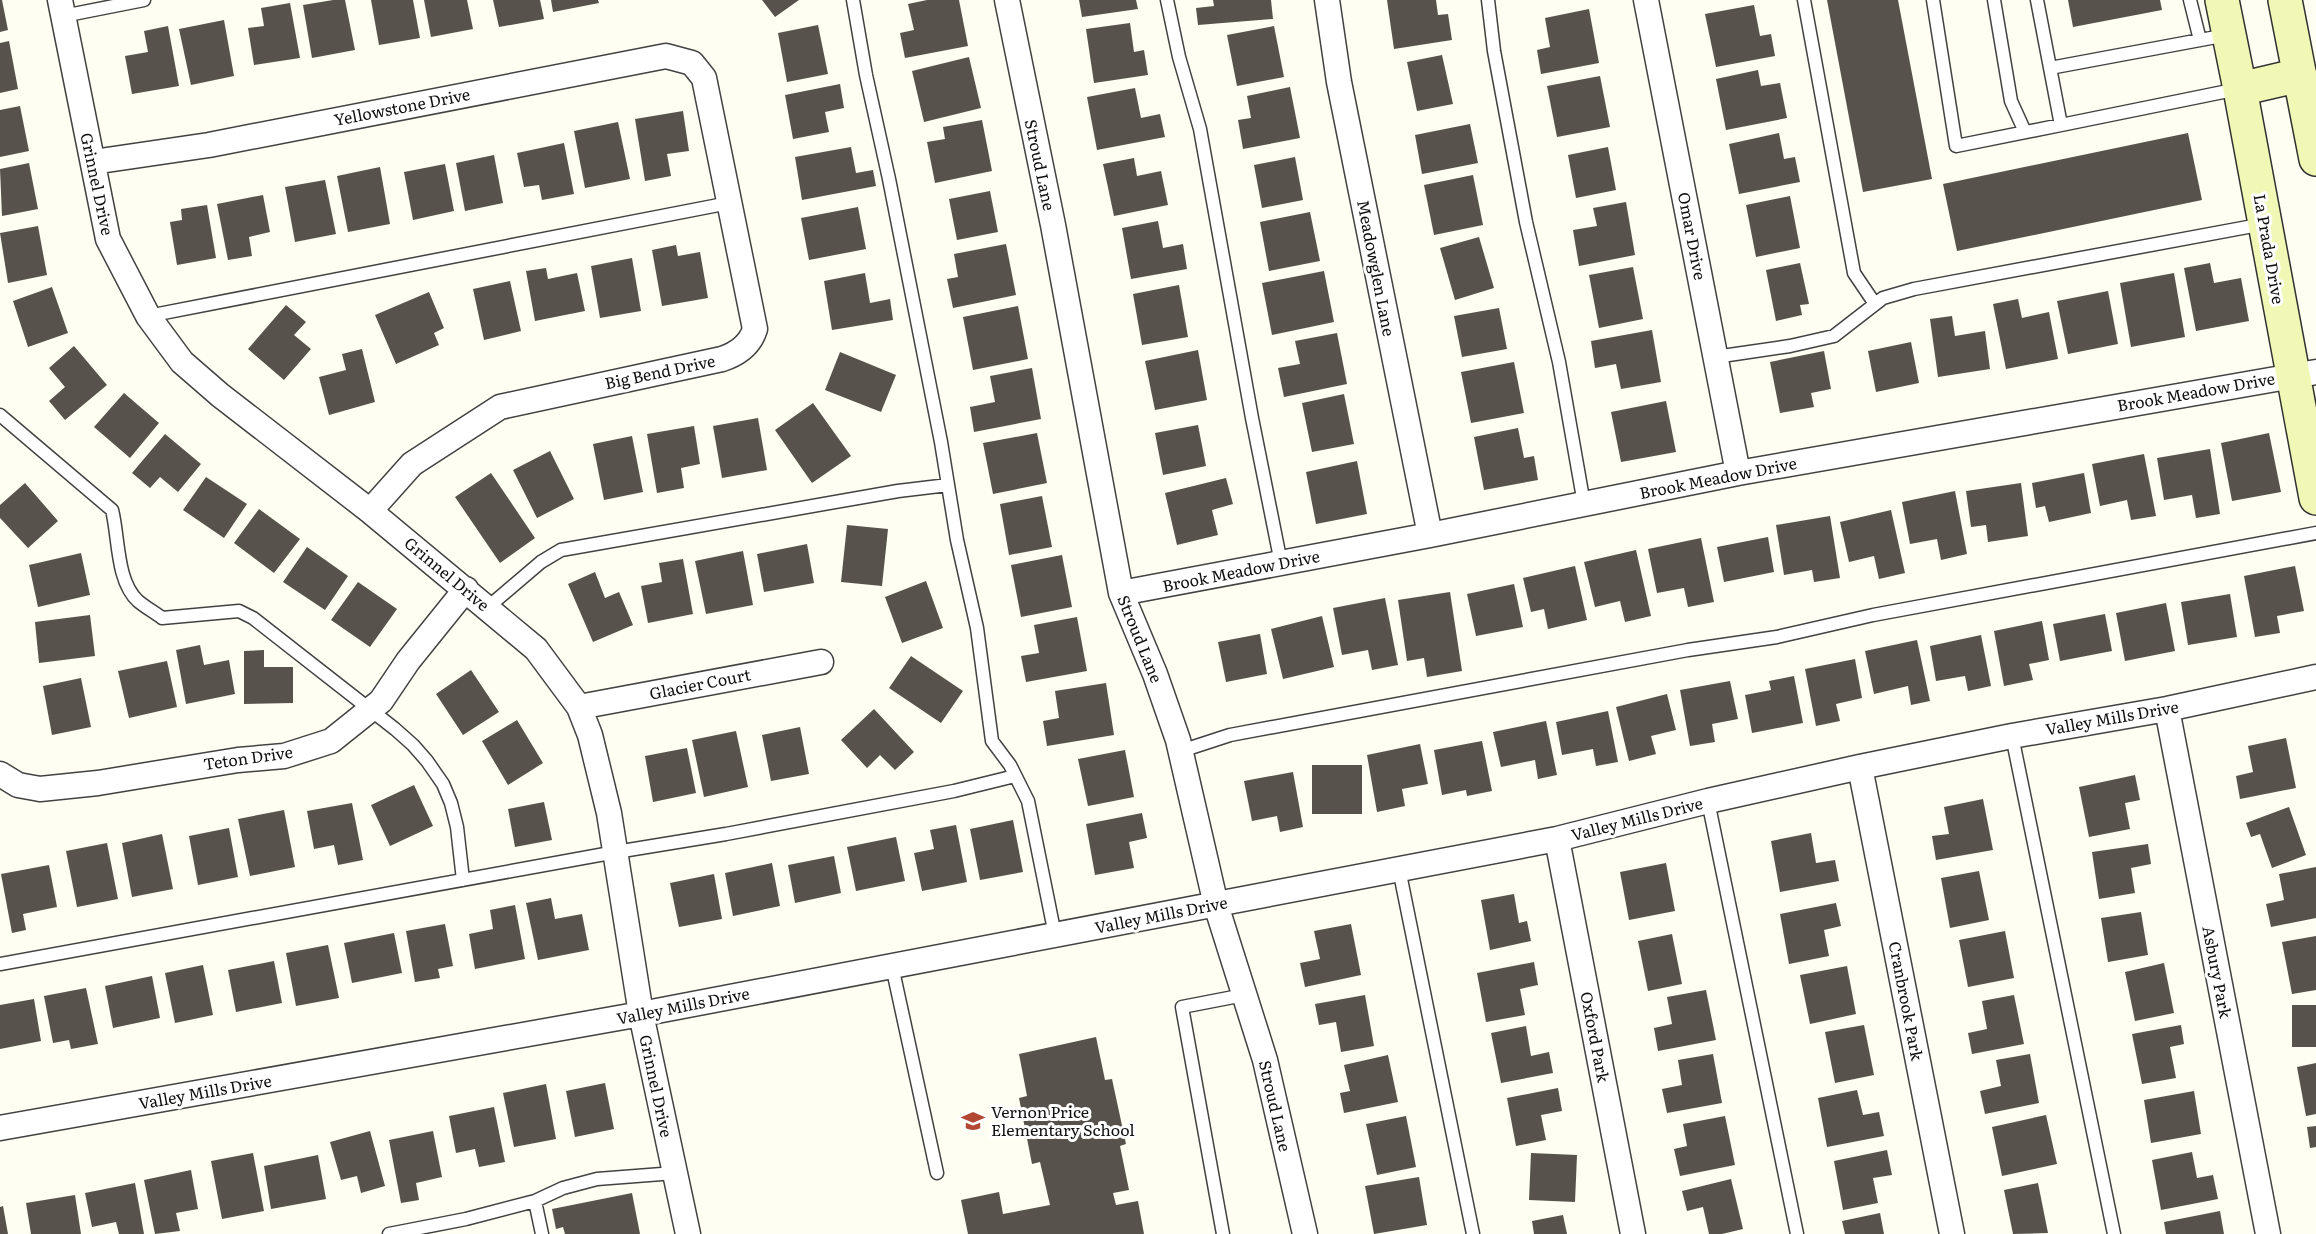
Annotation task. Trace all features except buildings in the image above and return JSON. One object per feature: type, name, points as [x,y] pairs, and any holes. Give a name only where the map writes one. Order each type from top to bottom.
[{"type":"main road","name":"La Prada Drive","points":[[2222,0],[2214,38],[2240,89],[2265,224],[2304,373],[2316,498]]},
{"type":"main road","points":[[2285,0],[2308,73],[2316,159]]},
{"type":"main road","points":[[2240,89],[2308,73]]},
{"type":"street","name":"Stroud Lane","points":[[1007,0],[1055,236],[1121,593],[1155,674],[1181,751],[1216,905],[1265,1060],[1305,1234]]},
{"type":"street","name":"Meadowglen Lane","points":[[1327,0],[1339,82],[1430,535]]},
{"type":"street","name":"Omar Drive","points":[[1646,0],[1738,473]]},
{"type":"street","name":"Grinnel Drive","points":[[62,8],[108,239],[148,316],[182,362],[220,395],[370,511],[536,649],[579,707],[591,735],[616,852],[641,1014],[688,1234]]},
{"type":"street","name":"Yellowstone Drive","points":[[93,162],[209,145],[666,56],[692,63],[704,78]]},
{"type":"street","name":"Big Bend Drive","points":[[370,511],[412,464],[500,407],[722,359],[734,355],[752,340],[755,329],[704,78]]},
{"type":"street","name":"Brook Meadow Drive","points":[[1121,593],[1430,535],[1738,473],[2304,373]]},
{"type":"street","name":"Teton Drive","points":[[0,774],[18,785],[40,789],[98,783],[238,760],[284,756],[332,741],[381,701],[408,661],[466,589]]},
{"type":"street","name":"Glacier Court","points":[[579,707],[821,662]]},
{"type":"street","name":"Valley Mills Drive","points":[[0,1128],[641,1014],[1557,839],[1708,801],[1860,767],[2012,736],[2167,709],[2316,677]]},
{"type":"street","name":"Asbury Park","points":[[2167,709],[2268,1234]]},
{"type":"street","name":"Cranbrook Park","points":[[1860,767],[1952,1234]]},
{"type":"street","name":"Oxford Park","points":[[1557,839],[1633,1234]]},
{"type":"lane","points":[[62,8],[144,0]]},
{"type":"lane","points":[[854,0],[866,75],[890,179],[957,540],[977,628],[992,741],[1028,801],[1055,935]]},
{"type":"lane","points":[[1167,0],[1179,57],[1200,129],[1252,418],[1281,563]]},
{"type":"lane","points":[[1488,0],[1494,51],[1526,222],[1559,362],[1584,504]]},
{"type":"lane","points":[[1804,0],[1854,273],[1875,304]]},
{"type":"lane","points":[[1933,0],[1956,146],[2240,89]]},
{"type":"lane","points":[[1994,0],[2011,100],[2025,132]]},
{"type":"lane","points":[[2037,0],[2061,125]]},
{"type":"lane","points":[[2050,68],[2214,38],[2190,0]]},
{"type":"lane","points":[[148,316],[729,203]]},
{"type":"lane","points":[[1716,357],[1790,346],[1834,336],[1883,298],[1914,289],[2265,224]]},
{"type":"lane","points":[[0,415],[112,510],[117,531],[118,555],[127,585],[137,600],[162,618],[239,611],[266,627],[413,745],[443,784],[451,803],[457,827],[463,880]]},
{"type":"lane","points":[[487,608],[541,562],[561,550],[948,484]]},
{"type":"lane","points":[[1181,751],[1230,735],[1688,650],[1777,637],[1884,613],[2316,533]]},
{"type":"lane","points":[[2012,736],[2114,1234]]},
{"type":"lane","points":[[0,964],[616,852],[772,826],[954,791],[1015,776]]},
{"type":"lane","points":[[1708,801],[1797,1234]]},
{"type":"lane","points":[[1399,869],[1473,1234]]},
{"type":"lane","points":[[892,966],[938,1173]]},
{"type":"lane","points":[[1223,1234],[1182,1007],[1244,995]]},
{"type":"lane","points":[[388,1234],[466,1219],[535,1201],[563,1188],[597,1179],[675,1173]]},
{"type":"lane","points":[[535,1201],[542,1234]]},
{"type":"place","name":"Vernon Price Elementary School","points":[[973,1121]]}]
